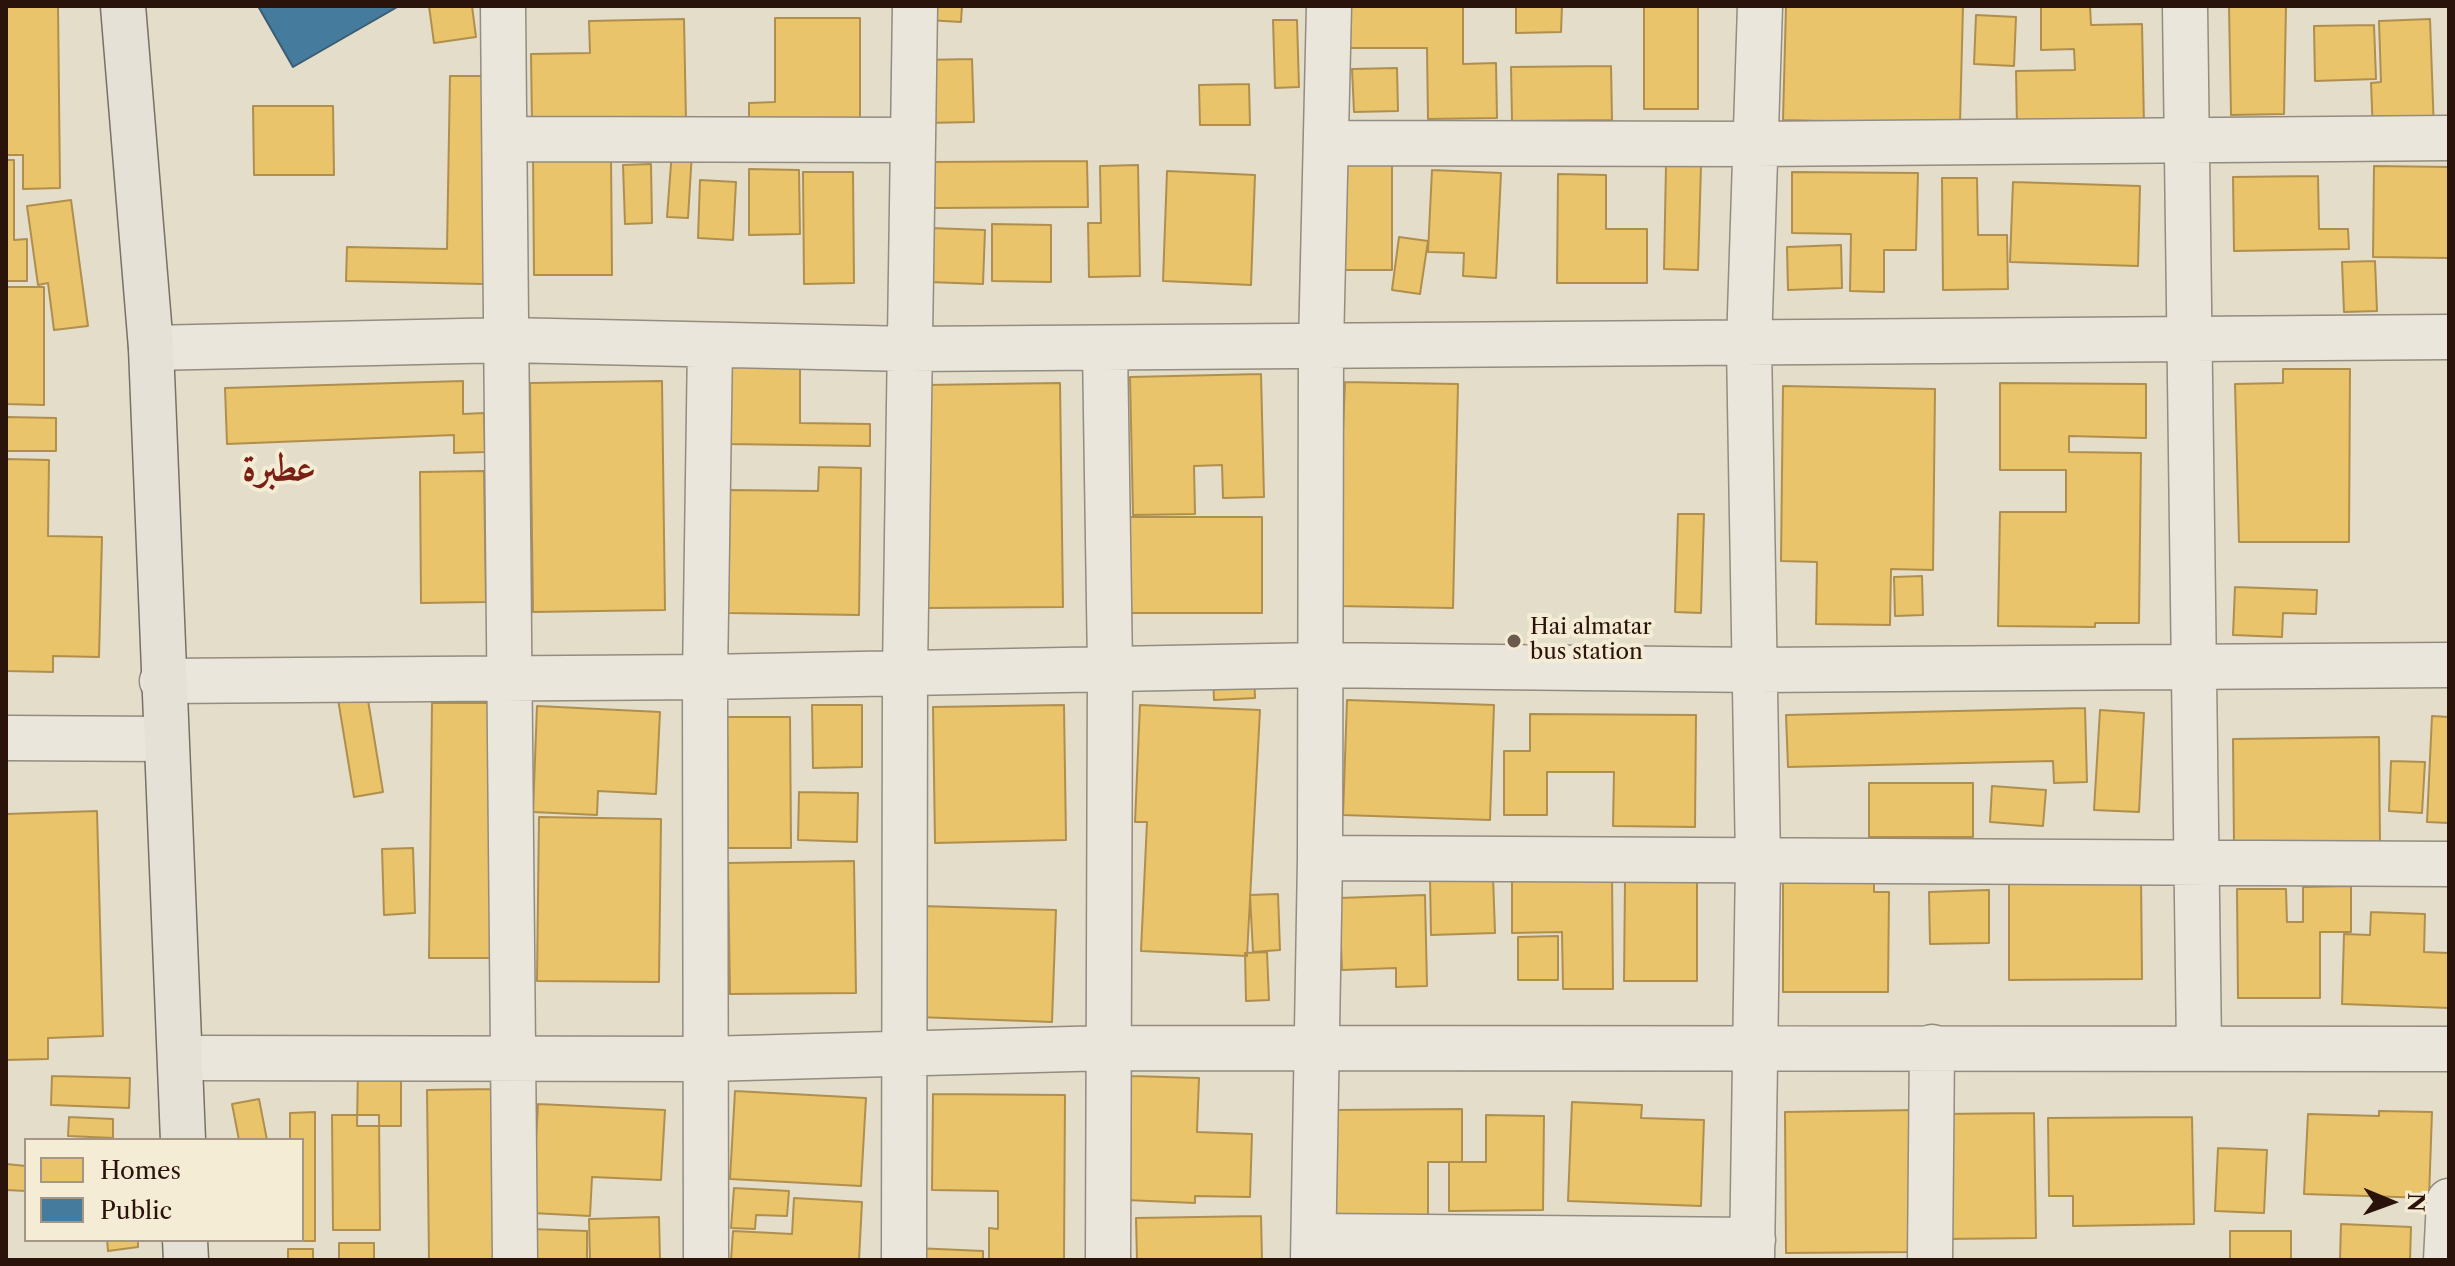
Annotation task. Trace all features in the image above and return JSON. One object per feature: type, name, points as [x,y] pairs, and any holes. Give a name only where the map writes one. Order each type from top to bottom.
[{"type":"main road","points":[[123,6],[151,348],[162,681],[183,1138]]},
{"type":"street","points":[[503,6],[515,1260]]},
{"type":"street","points":[[904,1260],[905,671],[915,6]]},
{"type":"street","points":[[1329,6],[1321,346],[1320,858],[1314,1248],[1752,1250],[1758,861],[1749,345],[1760,6]]},
{"type":"street","points":[[2185,6],[2199,1048]]},
{"type":"street","points":[[1326,143],[1755,144],[2449,138]]},
{"type":"street","points":[[505,139],[912,140]]},
{"type":"street","points":[[151,348],[507,340],[909,349],[1749,345],[2449,337]]},
{"type":"street","points":[[706,1260],[705,677],[710,345]]},
{"type":"street","points":[[1105,348],[1110,667],[1108,1260]]},
{"type":"street","points":[[162,681],[705,677],[1320,665],[1757,670],[2449,665]]},
{"type":"street","points":[[6,738],[165,739]]},
{"type":"street","points":[[1320,858],[2449,864]]},
{"type":"street","points":[[1930,1260],[1932,1047]]},
{"type":"street","points":[[181,1058],[707,1059],[1108,1048],[2449,1049]]},
{"type":"street","points":[[2446,1260],[2449,1201]]},
{"type":"building: Homes","points":[[6,6],[58,6],[60,188],[23,189],[23,155],[6,155]]},
{"type":"building: Homes","points":[[429,6],[472,6],[476,37],[434,43]]},
{"type":"building: Homes","points":[[928,6],[962,6],[961,22],[927,20]]},
{"type":"building: Homes","points":[[1350,6],[1463,6],[1463,64],[1496,63],[1497,118],[1428,119],[1427,48],[1350,48]]},
{"type":"building: Homes","points":[[1516,6],[1562,6],[1561,32],[1516,33]]},
{"type":"building: Homes","points":[[1644,6],[1698,6],[1698,109],[1644,109]]},
{"type":"building: Homes","points":[[1786,6],[1963,6],[1960,124],[1783,120]]},
{"type":"building: Homes","points":[[2041,6],[2090,6],[2091,25],[2142,24],[2144,125],[2017,128],[2016,71],[2075,70],[2074,49],[2041,50]]},
{"type":"building: Homes","points":[[2229,6],[2286,6],[2284,114],[2231,115]]},
{"type":"building: Homes","points":[[1976,15],[2016,17],[2014,66],[1974,64]]},
{"type":"building: Homes","points":[[775,18],[860,18],[860,126],[749,127],[749,103],[775,102]]},
{"type":"building: Homes","points":[[684,19],[686,121],[532,123],[531,54],[590,53],[589,21]]},
{"type":"building: Homes","points":[[2430,19],[2434,131],[2373,133],[2371,83],[2381,82],[2379,21]]},
{"type":"building: Homes","points":[[1273,20],[1297,20],[1299,87],[1275,88]]},
{"type":"building: Homes","points":[[2374,25],[2376,79],[2315,81],[2314,26]]},
{"type":"building: Homes","points":[[972,59],[974,122],[924,123],[922,60]]},
{"type":"building: Homes","points":[[1611,66],[1612,120],[1512,121],[1511,67]]},
{"type":"building: Homes","points":[[1397,68],[1398,111],[1354,112],[1352,69]]},
{"type":"building: Homes","points":[[450,76],[487,76],[484,284],[346,281],[347,247],[447,249]]},
{"type":"building: Homes","points":[[1249,84],[1250,125],[1200,125],[1199,85]]},
{"type":"building: Homes","points":[[253,106],[333,106],[334,175],[254,175]]},
{"type":"building: Homes","points":[[672,151],[692,152],[688,218],[667,217]]},
{"type":"building: Homes","points":[[533,154],[611,154],[612,275],[534,275]]},
{"type":"building: Homes","points":[[6,160],[14,160],[14,240],[27,239],[27,281],[6,281]]},
{"type":"building: Homes","points":[[1345,160],[1392,160],[1392,270],[1345,270]]},
{"type":"building: Homes","points":[[1087,161],[1088,207],[934,208],[934,162]]},
{"type":"building: Homes","points":[[651,164],[652,223],[625,224],[623,165]]},
{"type":"building: Homes","points":[[1138,165],[1140,276],[1089,277],[1088,223],[1101,223],[1100,166]]},
{"type":"building: Homes","points":[[1666,165],[1701,166],[1698,270],[1664,269]]},
{"type":"building: Homes","points":[[2374,166],[2449,167],[2449,258],[2373,257]]},
{"type":"building: Homes","points":[[749,169],[799,170],[800,234],[749,235]]},
{"type":"building: Homes","points":[[1432,170],[1501,173],[1496,278],[1463,276],[1464,253],[1428,252]]},
{"type":"building: Homes","points":[[1167,171],[1255,175],[1251,285],[1163,281]]},
{"type":"building: Homes","points":[[803,172],[853,172],[854,283],[804,284]]},
{"type":"building: Homes","points":[[1792,172],[1918,173],[1916,250],[1884,250],[1884,292],[1850,291],[1851,234],[1792,233]]},
{"type":"building: Homes","points":[[1558,174],[1606,175],[1606,229],[1647,229],[1647,283],[1557,283]]},
{"type":"building: Homes","points":[[2318,176],[2319,229],[2348,229],[2349,249],[2234,251],[2233,177]]},
{"type":"building: Homes","points":[[1942,178],[1977,178],[1978,235],[2007,235],[2008,289],[1943,290]]},
{"type":"building: Homes","points":[[700,180],[736,182],[733,240],[698,238]]},
{"type":"building: Homes","points":[[2013,182],[2140,186],[2138,266],[2010,262]]},
{"type":"building: Homes","points":[[71,200],[88,326],[54,330],[48,283],[38,285],[27,206]]},
{"type":"building: Homes","points":[[992,224],[1051,225],[1051,282],[992,281]]},
{"type":"building: Homes","points":[[931,228],[985,230],[983,284],[929,282]]},
{"type":"building: Homes","points":[[1399,237],[1428,241],[1420,294],[1392,290]]},
{"type":"building: Homes","points":[[1841,245],[1842,288],[1788,290],[1787,247]]},
{"type":"building: Homes","points":[[2375,261],[2377,311],[2344,312],[2342,262]]},
{"type":"building: Homes","points":[[6,287],[44,287],[44,405],[6,404]]},
{"type":"building: Homes","points":[[728,364],[800,365],[800,423],[870,424],[870,446],[727,444]]},
{"type":"building: Homes","points":[[2283,369],[2350,369],[2349,542],[2239,542],[2235,384],[2283,383]]},
{"type":"building: Homes","points":[[1261,374],[1264,497],[1223,498],[1222,465],[1194,466],[1195,514],[1133,515],[1130,377]]},
{"type":"building: Homes","points":[[463,381],[463,414],[484,413],[485,452],[454,453],[454,435],[227,444],[225,388]]},
{"type":"building: Homes","points":[[662,381],[665,610],[533,612],[530,383]]},
{"type":"building: Homes","points":[[1345,382],[1458,384],[1453,608],[1336,606]]},
{"type":"building: Homes","points":[[1060,383],[1063,607],[926,608],[925,385]]},
{"type":"building: Homes","points":[[2000,383],[2146,384],[2146,438],[2069,436],[2069,452],[2141,453],[2139,623],[2095,623],[2095,627],[1998,626],[2000,512],[2066,512],[2066,470],[2000,470]]},
{"type":"building: Homes","points":[[1783,386],[1935,389],[1933,570],[1891,569],[1890,625],[1816,624],[1817,562],[1781,561]]},
{"type":"building: Homes","points":[[6,417],[56,418],[56,451],[6,451]]},
{"type":"building: Homes","points":[[6,459],[49,460],[48,536],[102,537],[99,657],[53,656],[53,672],[6,671]]},
{"type":"building: Homes","points":[[819,467],[861,468],[859,615],[728,613],[730,490],[818,491]]},
{"type":"building: Homes","points":[[484,471],[486,602],[421,603],[420,472]]},
{"type":"building: Homes","points":[[1678,514],[1704,514],[1701,613],[1675,612]]},
{"type":"building: Homes","points":[[1130,517],[1262,517],[1262,613],[1130,613]]},
{"type":"building: Homes","points":[[1922,576],[1923,615],[1895,616],[1894,577]]},
{"type":"building: Homes","points":[[2235,587],[2317,590],[2316,614],[2283,613],[2282,637],[2233,635]]},
{"type":"building: Homes","points":[[1254,671],[1255,698],[1214,700],[1213,673]]},
{"type":"building: Homes","points":[[366,688],[383,792],[354,797],[337,693]]},
{"type":"building: Homes","points":[[1347,700],[1494,705],[1490,820],[1343,815]]},
{"type":"building: Homes","points":[[432,703],[495,703],[492,958],[429,958]]},
{"type":"building: Homes","points":[[812,705],[862,705],[862,767],[813,768]]},
{"type":"building: Homes","points":[[1064,705],[1066,840],[935,843],[933,707]]},
{"type":"building: Homes","points":[[1140,705],[1260,710],[1247,956],[1141,951],[1147,822],[1135,822]]},
{"type":"building: Homes","points":[[537,706],[660,712],[656,794],[598,791],[597,815],[533,812]]},
{"type":"building: Homes","points":[[2085,708],[2087,782],[2054,783],[2053,761],[1788,767],[1786,715]]},
{"type":"building: Homes","points":[[2100,710],[2144,713],[2139,812],[2094,810]]},
{"type":"building: Homes","points":[[1530,714],[1696,715],[1695,827],[1613,826],[1614,772],[1547,772],[1547,815],[1504,815],[1504,751],[1530,751]]},
{"type":"building: Homes","points":[[2432,716],[2449,717],[2449,823],[2427,822]]},
{"type":"building: Homes","points":[[727,717],[790,717],[791,848],[728,848]]},
{"type":"building: Homes","points":[[2379,737],[2380,844],[2234,846],[2233,739]]},
{"type":"building: Homes","points":[[2391,761],[2425,762],[2422,813],[2389,811]]},
{"type":"building: Homes","points":[[1869,783],[1973,783],[1973,837],[1869,837]]},
{"type":"building: Homes","points":[[1992,786],[2046,790],[2043,826],[1990,822]]},
{"type":"building: Homes","points":[[799,792],[858,793],[857,842],[798,840]]},
{"type":"building: Homes","points":[[97,811],[103,1036],[48,1038],[48,1059],[6,1060],[6,814]]},
{"type":"building: Homes","points":[[539,817],[661,819],[659,982],[537,981]]},
{"type":"building: Homes","points":[[413,848],[415,913],[384,915],[382,849]]},
{"type":"building: Homes","points":[[854,861],[856,993],[730,994],[728,863]]},
{"type":"building: Homes","points":[[1783,869],[1874,869],[1874,892],[1889,892],[1888,992],[1783,992]]},
{"type":"building: Homes","points":[[1612,873],[1613,989],[1563,989],[1562,932],[1512,933],[1512,875]]},
{"type":"building: Homes","points":[[2141,874],[2142,979],[2009,980],[2009,875]]},
{"type":"building: Homes","points":[[1493,876],[1495,933],[1431,935],[1430,877]]},
{"type":"building: Homes","points":[[1625,881],[1697,881],[1697,981],[1624,981]]},
{"type":"building: Homes","points":[[2351,886],[2351,932],[2320,932],[2320,998],[2238,998],[2237,889],[2286,889],[2287,922],[2303,922],[2303,887]]},
{"type":"building: Homes","points":[[1989,890],[1989,943],[1930,944],[1929,892]]},
{"type":"building: Homes","points":[[1278,894],[1280,950],[1253,952],[1250,895]]},
{"type":"building: Homes","points":[[1425,895],[1427,986],[1396,987],[1396,968],[1342,970],[1339,898]]},
{"type":"building: Homes","points":[[921,906],[1056,910],[1052,1022],[917,1017]]},
{"type":"building: Homes","points":[[2371,912],[2425,914],[2424,952],[2449,953],[2449,1008],[2342,1004],[2344,934],[2370,935]]},
{"type":"building: Homes","points":[[1558,936],[1558,980],[1518,980],[1518,937]]},
{"type":"building: Homes","points":[[1267,952],[1269,1000],[1246,1001],[1245,953]]},
{"type":"building: Homes","points":[[358,1066],[401,1066],[401,1126],[357,1126]]},
{"type":"building: Homes","points":[[52,1076],[130,1078],[129,1108],[51,1105]]},
{"type":"building: Homes","points":[[1131,1076],[1199,1078],[1197,1132],[1252,1134],[1250,1197],[1195,1196],[1195,1203],[1126,1200]]},
{"type":"building: Homes","points":[[494,1089],[497,1260],[429,1260],[427,1090]]},
{"type":"building: Homes","points":[[735,1091],[866,1098],[861,1186],[730,1179]]},
{"type":"building: Homes","points":[[933,1094],[1065,1095],[1064,1260],[989,1260],[989,1228],[998,1229],[998,1191],[932,1190]]},
{"type":"building: Homes","points":[[259,1099],[267,1138],[239,1138],[232,1104]]},
{"type":"building: Homes","points":[[1572,1102],[1642,1105],[1641,1118],[1704,1120],[1701,1206],[1568,1201]]},
{"type":"building: Homes","points":[[538,1104],[665,1110],[661,1180],[592,1177],[590,1216],[532,1213]]},
{"type":"building: Homes","points":[[1462,1109],[1462,1162],[1428,1162],[1428,1217],[1333,1218],[1333,1110]]},
{"type":"building: Homes","points":[[1917,1110],[1918,1252],[1786,1253],[1785,1112]]},
{"type":"building: Homes","points":[[2379,1111],[2432,1112],[2429,1198],[2304,1194],[2308,1114],[2379,1116]]},
{"type":"building: Homes","points":[[315,1112],[315,1241],[304,1241],[304,1138],[290,1138],[290,1113]]},
{"type":"building: Homes","points":[[2034,1113],[2036,1238],[1943,1239],[1941,1114]]},
{"type":"building: Homes","points":[[332,1115],[379,1115],[380,1230],[333,1230]]},
{"type":"building: Homes","points":[[1486,1115],[1544,1116],[1543,1210],[1449,1211],[1449,1162],[1486,1162]]},
{"type":"building: Homes","points":[[69,1117],[113,1119],[113,1138],[68,1136]]},
{"type":"building: Homes","points":[[2192,1117],[2194,1224],[2073,1226],[2073,1196],[2049,1196],[2048,1118]]},
{"type":"building: Homes","points":[[2218,1148],[2267,1150],[2264,1213],[2215,1211]]},
{"type":"building: Homes","points":[[6,1164],[24,1166],[24,1191],[6,1190]]},
{"type":"building: Homes","points":[[734,1188],[789,1191],[787,1216],[756,1215],[755,1229],[731,1228]]},
{"type":"building: Homes","points":[[794,1198],[862,1202],[859,1260],[731,1260],[733,1231],[792,1234]]},
{"type":"building: Homes","points":[[1261,1216],[1262,1260],[1137,1260],[1136,1218]]},
{"type":"building: Homes","points":[[659,1217],[660,1260],[590,1260],[589,1219]]},
{"type":"building: Homes","points":[[2341,1224],[2411,1227],[2410,1260],[2340,1260]]},
{"type":"building: Homes","points":[[530,1229],[587,1231],[587,1260],[529,1260]]},
{"type":"building: Homes","points":[[2230,1231],[2291,1231],[2291,1260],[2230,1260]]},
{"type":"building: Homes","points":[[107,1242],[138,1242],[138,1247],[108,1251]]},
{"type":"building: Homes","points":[[339,1243],[374,1243],[374,1260],[339,1260]]},
{"type":"building: Homes","points":[[915,1248],[983,1251],[983,1260],[915,1260]]},
{"type":"building: Homes","points":[[288,1249],[313,1249],[313,1260],[288,1260]]},
{"type":"building: Public","points":[[258,6],[399,6],[293,67]]},
{"type":"place","name":"Hai almatar bus station","points":[[1514,641]]},
{"type":"district","name":"عطبرة","points":[[279,469]]}]
